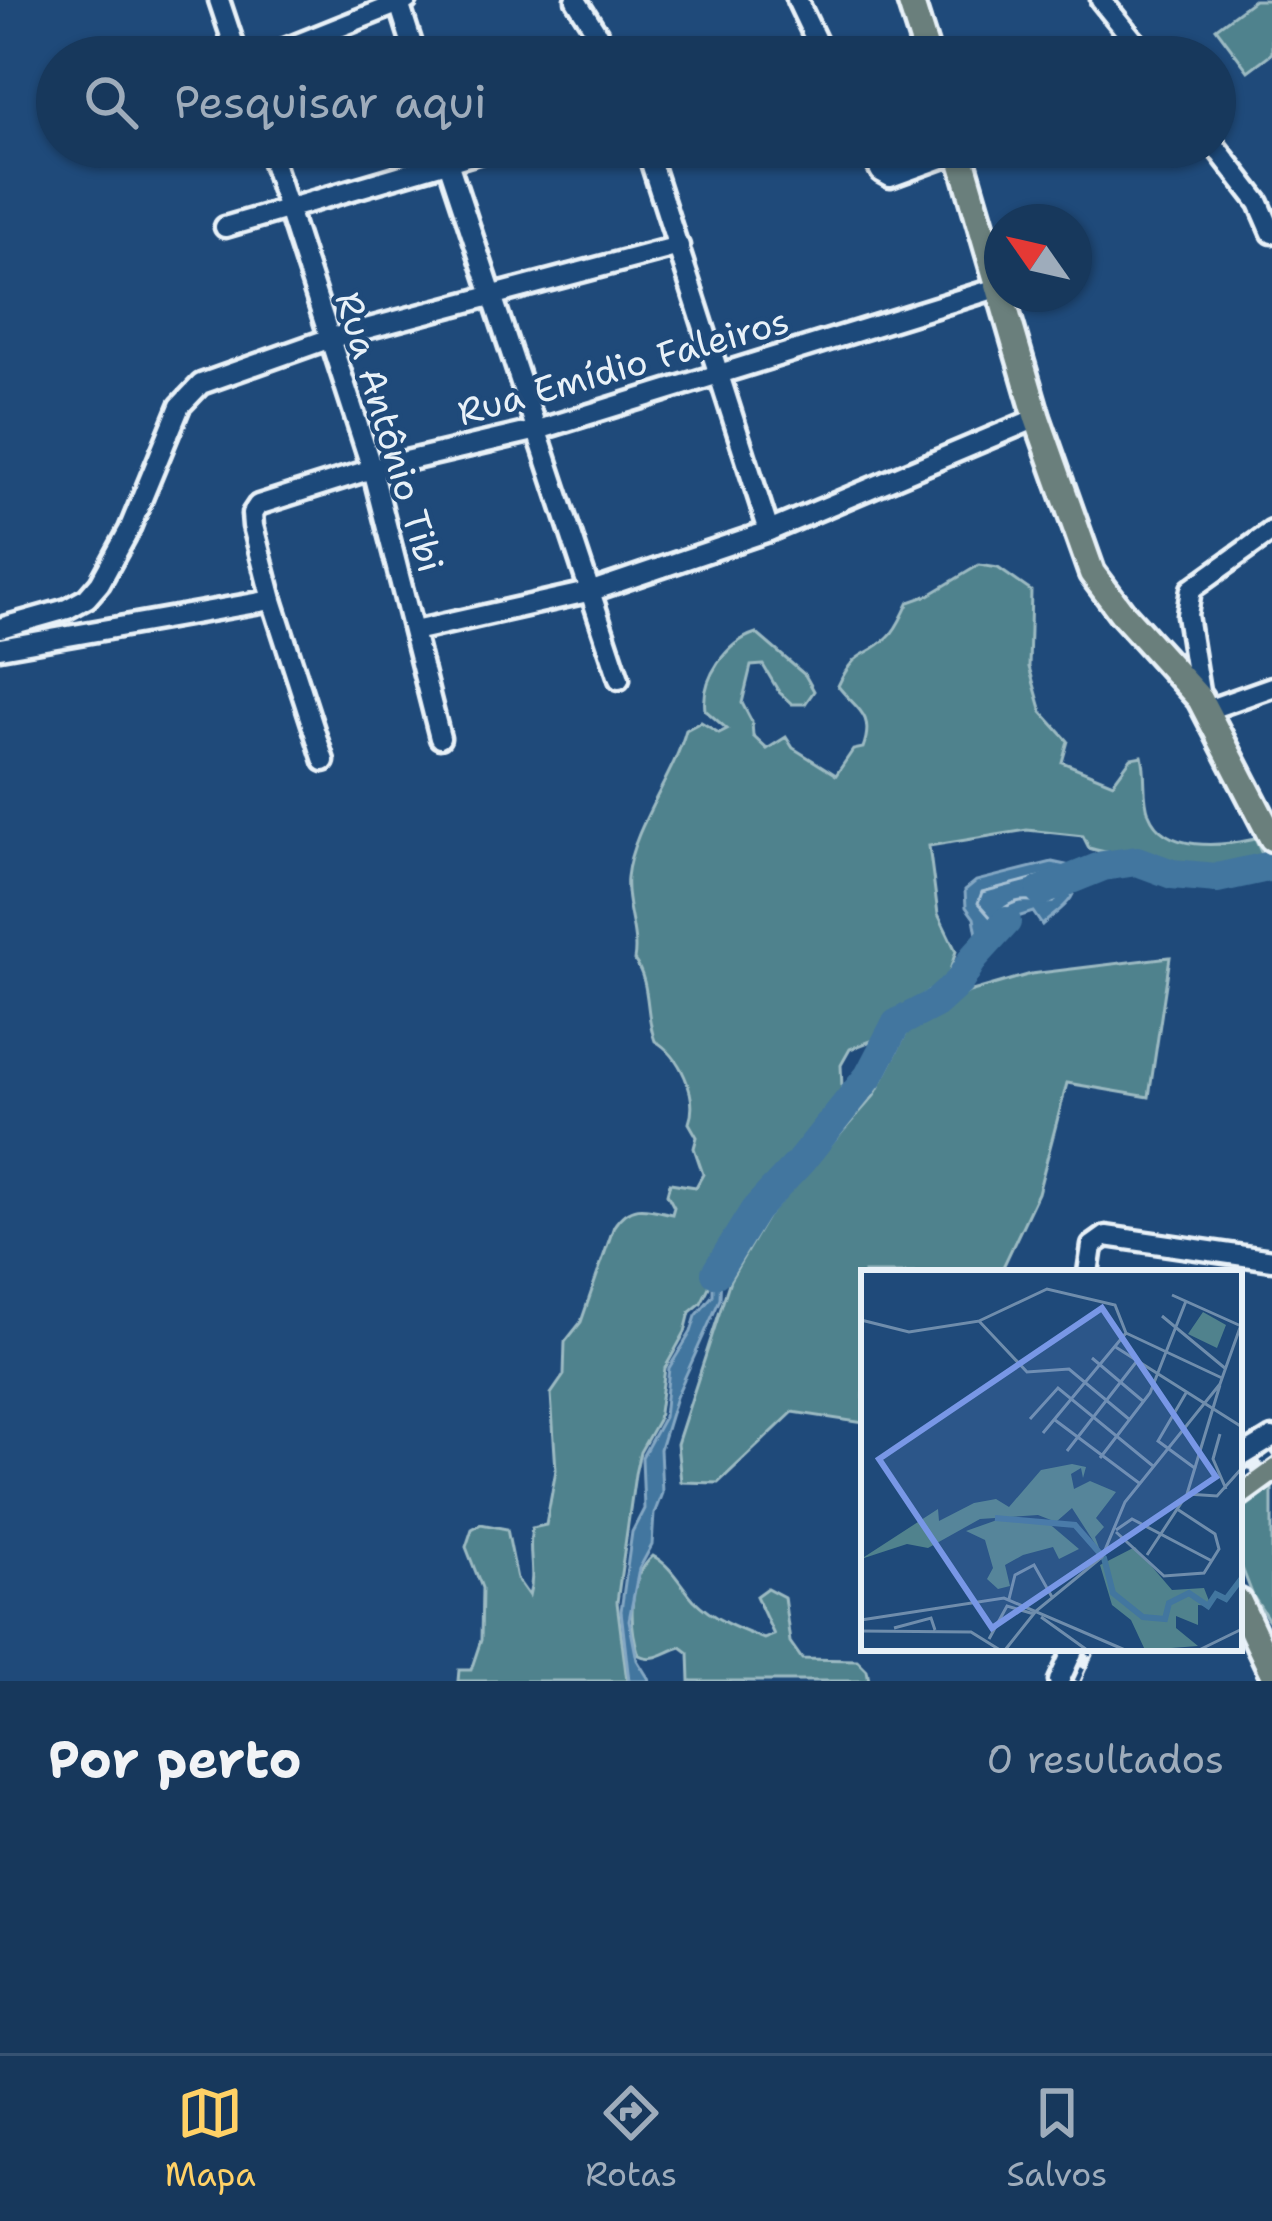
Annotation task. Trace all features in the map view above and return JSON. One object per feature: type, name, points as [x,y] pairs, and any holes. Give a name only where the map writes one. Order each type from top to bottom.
[{"type":"main road","points":[[910,0],[921,36]]},
{"type":"main road","points":[[968,168],[984,235]]},
{"type":"main road","points":[[1004,312],[1036,418],[1098,583],[1204,705],[1271,835]]},
{"type":"main road","points":[[1242,1491],[1272,1469]]},
{"type":"main road","points":[[1242,1608],[1272,1672]]},
{"type":"street","points":[[219,0],[231,36]]},
{"type":"street","points":[[575,0],[598,36]]},
{"type":"street","points":[[797,0],[814,36]]},
{"type":"street","points":[[1101,0],[1130,36]]},
{"type":"street","points":[[318,36],[403,2],[411,36]]},
{"type":"street","name":"Rua Antônio Tibi","points":[[275,168],[372,469],[440,738]]},
{"type":"street","points":[[225,227],[406,168]]},
{"type":"street","points":[[450,168],[619,679]]},
{"type":"street","points":[[653,168],[769,531]]},
{"type":"street","points":[[879,168],[890,177],[913,168]]},
{"type":"street","points":[[1235,168],[1266,201],[1272,233]]},
{"type":"street","points":[[0,628],[44,619],[87,598],[100,583],[129,530],[180,406],[201,384],[328,339],[679,247]]},
{"type":"street","name":"Rua Emídio Faleiros","points":[[272,600],[252,519],[255,509],[266,501],[372,469],[538,430],[984,292]]},
{"type":"street","points":[[415,631],[592,591],[769,531],[1036,418]]},
{"type":"street","points":[[1272,531],[1199,579],[1187,598],[1204,705],[1272,686]]},
{"type":"street","points":[[0,649],[272,600],[324,761]]},
{"type":"street","points":[[1088,1270],[1092,1246],[1106,1236],[1272,1260]]},
{"type":"street","points":[[1242,1455],[1272,1438]]},
{"type":"street","points":[[1060,1681],[1073,1651]]},
{"type":"green space","points":[[1254,0],[1272,0],[1272,53],[1248,71],[1236,55],[1236,36],[1222,36],[1216,28]]},
{"type":"green space","points":[[979,565],[998,568],[1031,591],[1029,667],[1042,712],[1068,741],[1062,762],[1113,783],[1131,758],[1142,756],[1147,807],[1157,827],[1196,844],[1255,839],[1264,858],[1234,866],[1189,865],[1096,850],[1089,848],[1083,836],[1027,830],[929,846],[938,914],[956,951],[947,980],[888,1017],[879,1038],[850,1049],[841,1065],[842,1088],[835,1105],[746,1204],[665,1368],[658,1420],[640,1452],[635,1474],[617,1602],[627,1681],[458,1681],[459,1670],[471,1670],[481,1640],[482,1588],[466,1547],[472,1529],[481,1524],[507,1529],[517,1579],[529,1596],[532,1528],[546,1525],[556,1470],[551,1394],[564,1375],[565,1342],[581,1322],[614,1226],[633,1210],[672,1214],[674,1207],[667,1194],[670,1183],[696,1187],[703,1174],[694,1148],[697,1137],[689,1123],[691,1101],[685,1077],[652,1031],[643,978],[634,960],[627,877],[636,840],[686,730],[701,722],[719,733],[727,729],[705,710],[712,674],[735,644],[756,633],[805,675],[814,691],[805,704],[792,704],[763,665],[751,666],[742,703],[753,736],[767,749],[786,737],[793,748],[836,775],[853,750],[863,748],[866,736],[865,719],[838,686],[850,665],[892,633],[909,602]]},
{"type":"green space","points":[[1170,957],[1149,1097],[1067,1083],[1038,1193],[1004,1270],[861,1270],[861,1423],[793,1412],[718,1483],[681,1482],[677,1444],[730,1280],[767,1217],[874,1096],[908,1030],[969,992],[1031,974]]},
{"type":"green space","points":[[1272,1486],[1272,1625],[1242,1568],[1242,1506]]},
{"type":"green space","points":[[653,1556],[710,1613],[764,1639],[774,1635],[756,1596],[767,1588],[784,1597],[790,1642],[802,1659],[857,1660],[867,1670],[869,1681],[690,1681],[689,1653],[681,1647],[654,1657],[639,1655],[632,1603],[638,1577]]},
{"type":"water","points":[[1052,862],[1076,871],[1075,890],[1068,902],[1042,925],[1033,912],[1008,920],[998,938],[980,951],[965,890],[976,881]]},
{"type":"water","points":[[739,1236],[721,1268],[720,1299],[676,1397],[660,1449],[662,1493],[629,1620],[637,1660],[650,1681],[629,1681],[621,1611],[632,1532],[644,1509],[642,1457],[664,1417],[669,1368],[696,1316],[713,1295],[713,1267]]},
{"type":"waterway","points":[[1041,891],[1103,866],[1137,861],[1172,874],[1217,878],[1272,866]]},
{"type":"waterway","points":[[716,1273],[755,1210],[869,1076],[896,1024],[936,1003],[959,982],[974,957],[1006,922]]},
{"type":"railway","points":[[1242,1477],[1272,1455]]},
{"type":"railway","points":[[1077,1681],[1091,1651]]}]
